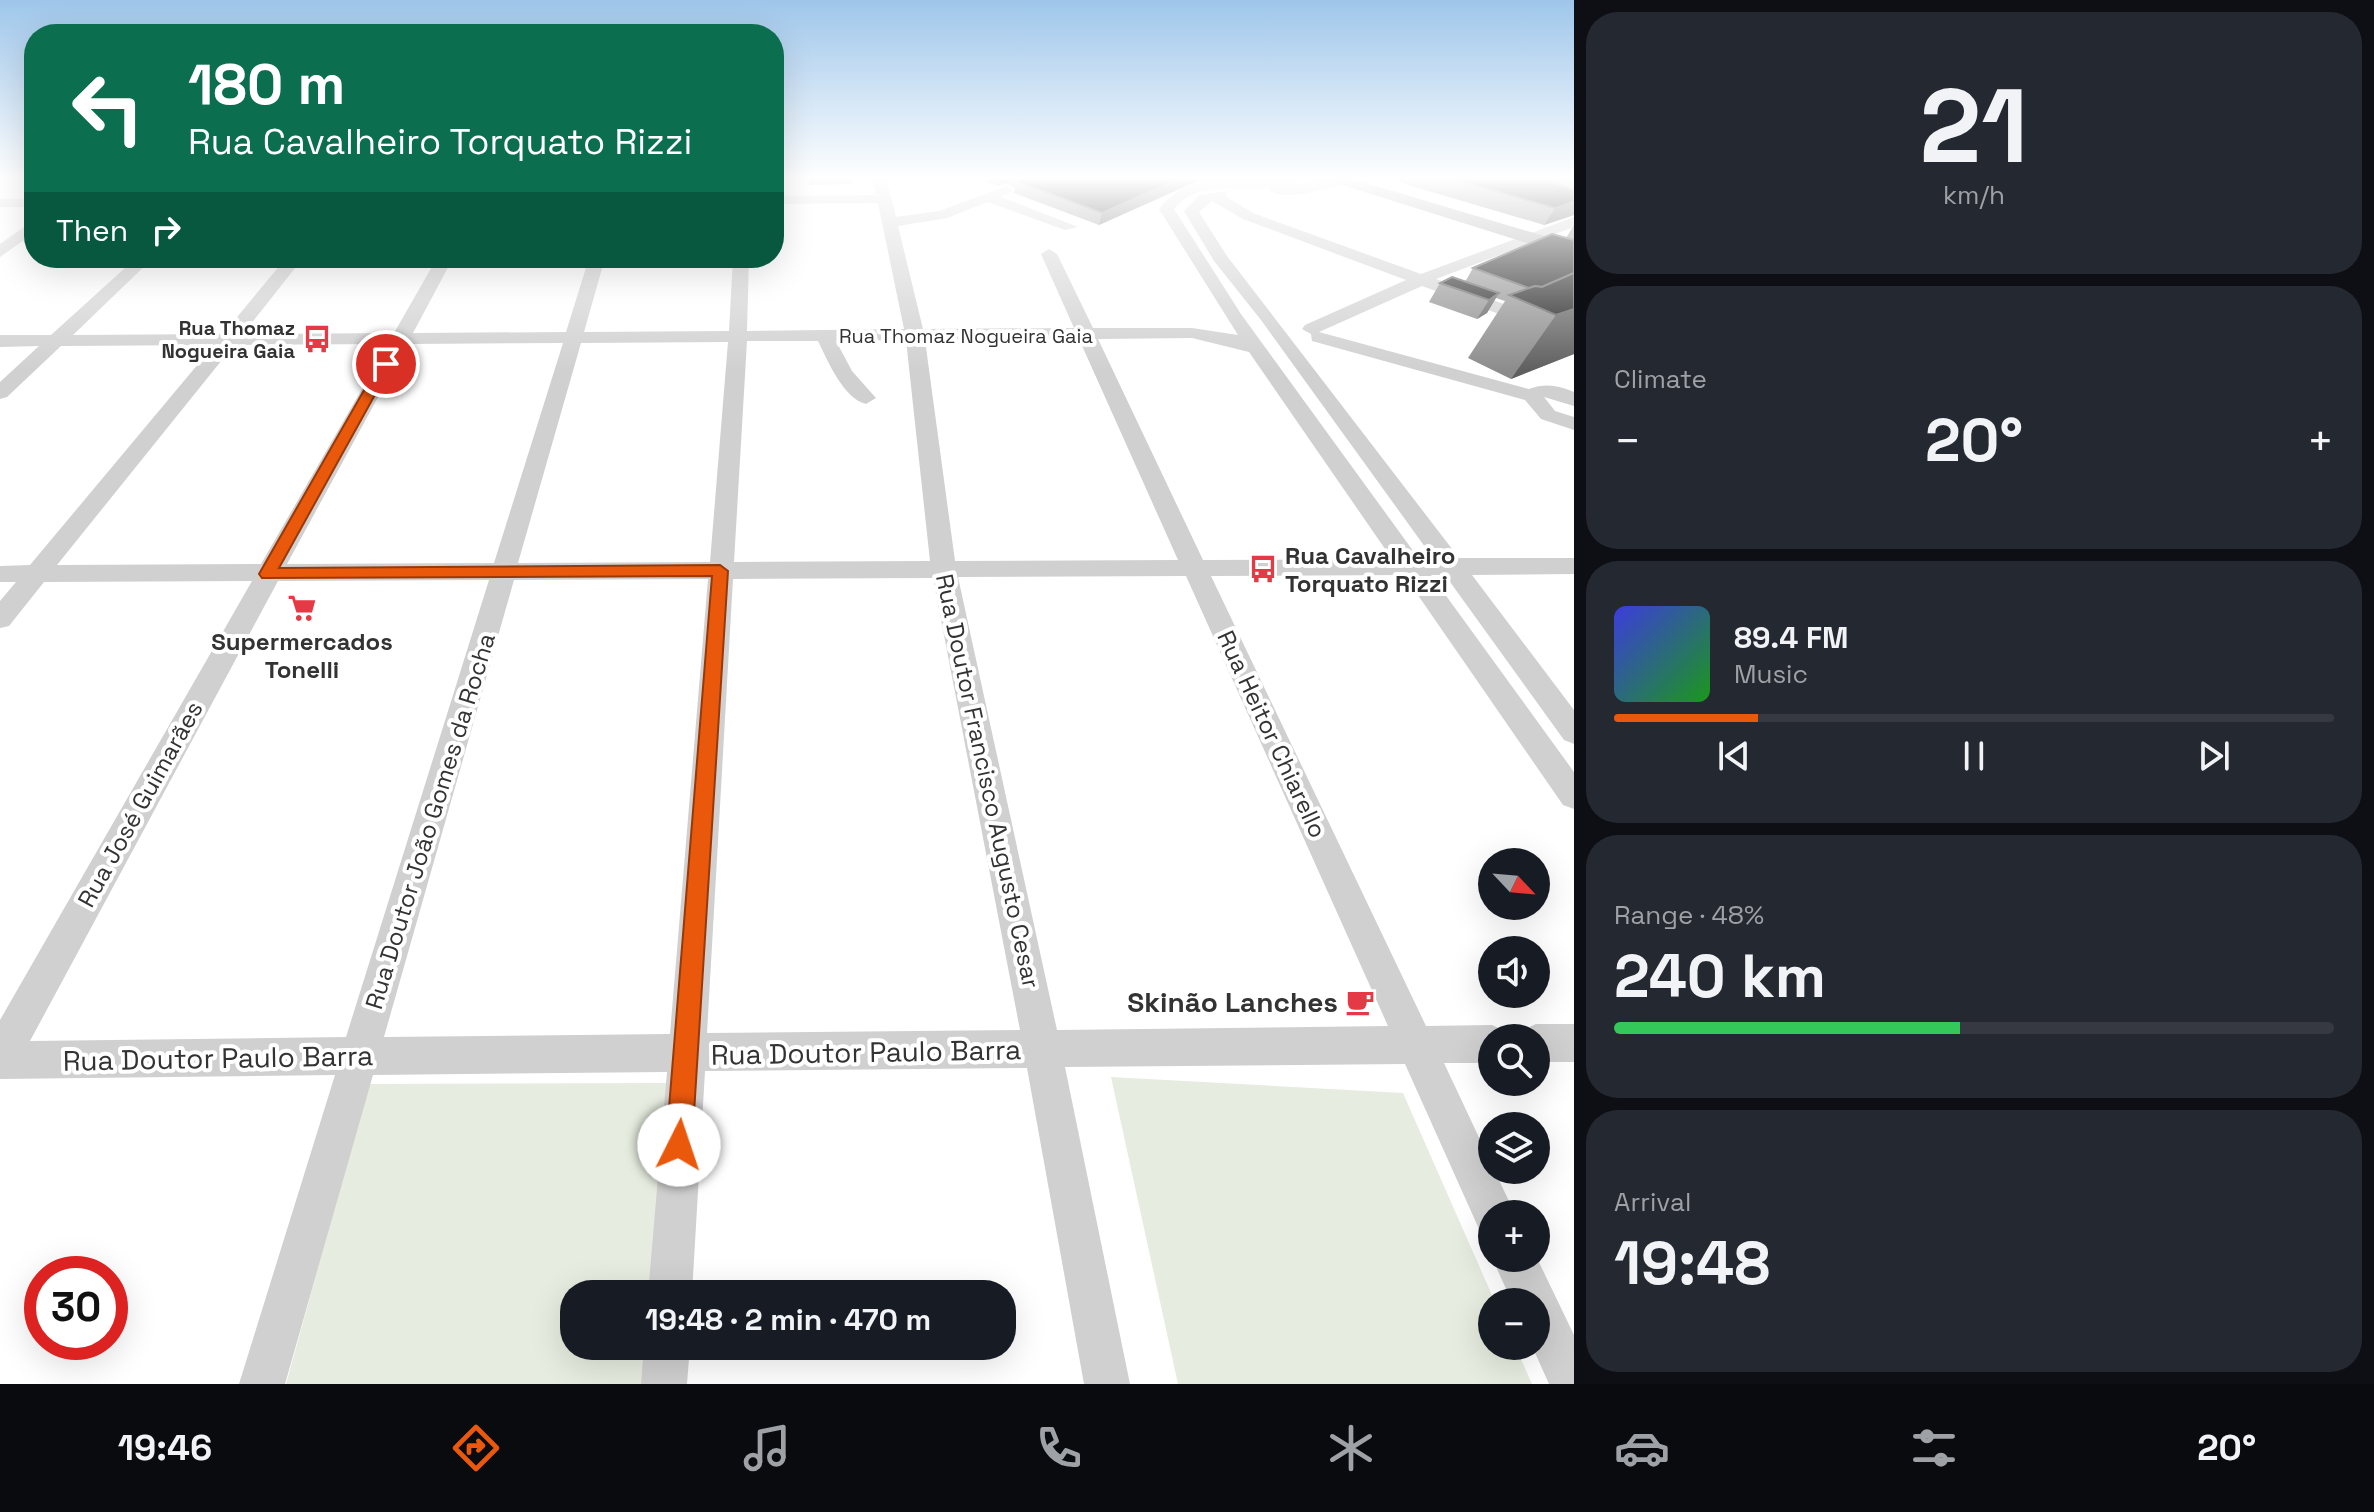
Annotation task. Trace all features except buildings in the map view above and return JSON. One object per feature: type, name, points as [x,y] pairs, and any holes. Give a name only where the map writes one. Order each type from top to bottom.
[{"type":"main road","points":[[1551,242],[1574,252]]},
{"type":"street","name":"Rua Doutor Francisco Augusto Cesar","points":[[893,242],[915,336],[944,572],[1043,1050],[1107,1384]]},
{"type":"street","points":[[1186,242],[1233,316],[1572,791]]},
{"type":"street","points":[[1210,242],[1267,316],[1312,345],[1359,351],[1532,396],[1566,422],[1574,438]]},
{"type":"street","points":[[1318,242],[1574,336]]},
{"type":"street","points":[[1312,345],[1420,279],[1516,242]]},
{"type":"street","name":"Rua Heitor Chiarello","points":[[1049,254],[1488,1200]]},
{"type":"street","points":[[1196,258],[1220,258]]},
{"type":"street","points":[[0,393],[134,268]]},
{"type":"street","points":[[0,619],[287,268]]},
{"type":"street","name":"Rua José Guimarães","points":[[0,1058],[439,268]]},
{"type":"street","name":"Rua Doutor João Gomes da Rocha","points":[[262,1384],[594,268]]},
{"type":"street","points":[[671,1280],[741,268]]},
{"type":"street","points":[[1233,316],[1289,319],[1312,345],[1452,567],[1574,732]]},
{"type":"street","name":"Rua Thomaz Nogueira Gaia","points":[[0,341],[1192,333],[1234,340],[1263,355],[1312,345]]},
{"type":"street","points":[[825,337],[844,373],[866,398]]},
{"type":"street","points":[[1532,396],[1542,390],[1569,392]]},
{"type":"street","points":[[0,574],[944,572],[1574,566]]},
{"type":"street","points":[[1550,1043],[1574,1043]]},
{"type":"street","name":"Rua Doutor Paulo Barra","points":[[0,1058],[685,1055],[1478,1044]]},
{"type":"street","points":[[1550,1335],[1573,1384]]},
{"type":"street","points":[[664,1384],[666,1360]]},
{"type":"shaded area","points":[[1111,1077],[1403,1093],[1478,1263],[1478,1272],[1482,1272],[1489,1288],[1478,1288],[1478,1360],[1521,1360],[1532,1384],[1178,1384]]},
{"type":"shaded area","points":[[670,1083],[652,1280],[560,1280],[560,1360],[646,1360],[643,1384],[286,1384],[369,1084]]},
{"type":"place","name":"Rua Thomaz Nogueira Gaia","points":[[317,339]]},
{"type":"place","name":"Rua Cavalheiro Torquato Rizzi","points":[[1263,569]]},
{"type":"place","name":"Supermercados Tonelli","points":[[302,608]]},
{"type":"place","name":"Skinão Lanches","points":[[1360,1002]]},
{"type":"route","points":[[386,364],[267,574],[720,571],[679,1145]]}]
